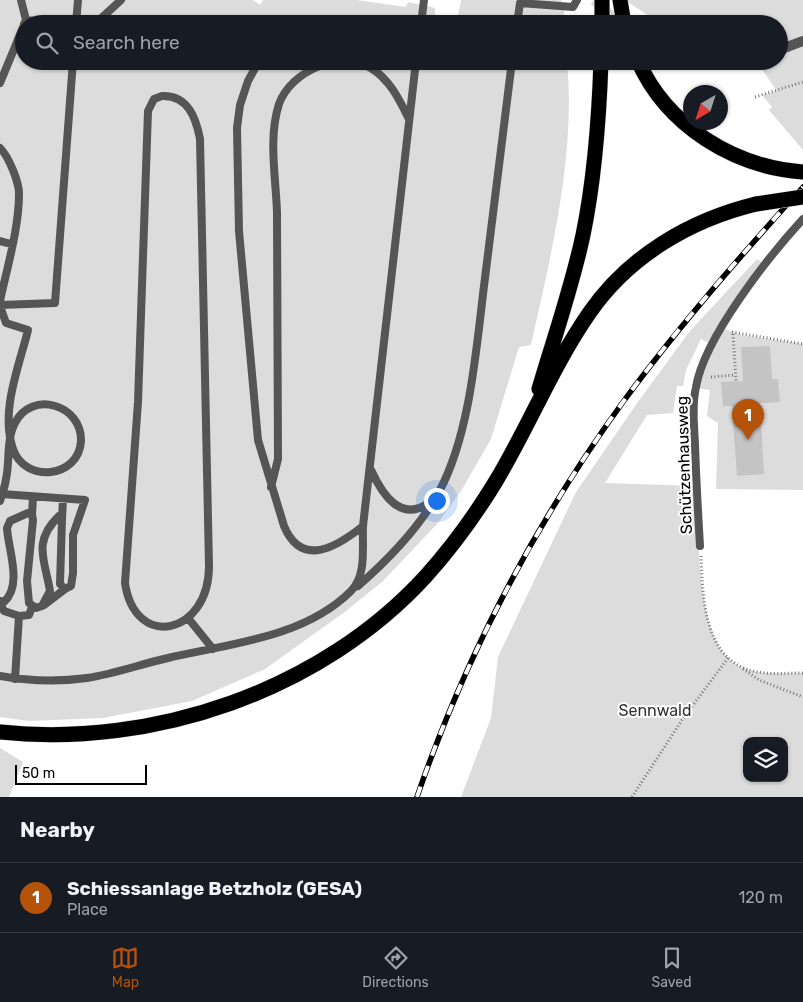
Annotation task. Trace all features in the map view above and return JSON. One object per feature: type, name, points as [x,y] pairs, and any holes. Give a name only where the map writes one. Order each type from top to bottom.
[{"type":"highway","points":[[602,0],[602,15]]},
{"type":"highway","points":[[620,0],[622,15]]},
{"type":"highway","points":[[530,416],[570,290],[583,236],[598,144],[601,70]]},
{"type":"highway","points":[[643,70],[661,99],[684,123],[704,138],[750,162],[796,171]]},
{"type":"highway","points":[[0,732],[70,735],[143,727],[190,716],[225,705],[280,682],[316,663],[368,627],[425,577],[474,514],[496,480],[589,313],[620,277],[657,247],[687,229],[722,214],[756,204],[803,197]]},
{"type":"street","points":[[788,47],[803,41]]},
{"type":"lane","points":[[21,0],[24,15]]},
{"type":"lane","points":[[77,15],[78,0]]},
{"type":"lane","points":[[104,15],[120,0]]},
{"type":"lane","points":[[422,15],[424,0]]},
{"type":"lane","points":[[518,15],[520,3],[573,7],[577,0]]},
{"type":"lane","points":[[0,83],[15,47]]},
{"type":"lane","points":[[0,304],[55,303],[72,70]]},
{"type":"lane","points":[[254,70],[248,81],[240,105],[237,128],[238,231],[258,440],[271,487],[286,530],[294,541],[306,548],[321,551],[331,548],[363,526]]},
{"type":"lane","points":[[271,487],[278,460],[277,212],[274,131],[280,103],[302,74],[311,70]]},
{"type":"lane","points":[[370,70],[379,75],[396,92],[410,120]]},
{"type":"lane","points":[[350,592],[361,573],[363,526],[414,70]]},
{"type":"lane","points":[[0,676],[51,680],[87,678],[266,636],[293,626],[321,612],[350,592],[404,541],[439,492],[457,443],[472,383],[511,70]]},
{"type":"lane","points":[[162,96],[172,96],[180,99],[189,108],[196,119],[200,139],[209,576],[202,603],[188,618],[179,623],[165,626],[146,621],[132,607],[127,597],[125,583],[139,392],[148,112],[154,99],[162,96]]},
{"type":"lane","points":[[0,148],[12,172],[19,192],[18,210],[0,304],[6,323],[28,330],[15,373],[10,415],[11,438],[16,455],[21,462],[28,468],[45,473],[62,469],[69,464],[79,450],[81,442],[78,425],[74,418],[62,408],[47,404],[32,407],[25,411],[15,423],[11,438],[6,480],[1,498],[33,496],[85,500],[73,535],[73,583],[42,606],[32,607]]},
{"type":"lane","name":"Schützenhausweg","points":[[700,546],[694,398],[702,367],[722,328],[754,278],[803,219]]},
{"type":"lane","points":[[0,241],[11,244]]},
{"type":"lane","points":[[370,468],[382,493],[393,504],[402,508],[421,507],[439,492]]},
{"type":"lane","points":[[32,515],[21,515],[10,522],[7,528],[14,579],[9,598],[4,602],[0,602],[4,611],[19,616],[29,615],[32,607],[27,597],[27,590],[33,531],[33,496]]},
{"type":"lane","points":[[64,499],[59,578],[60,584],[65,589]]},
{"type":"lane","points":[[42,606],[50,592],[43,563],[42,540],[54,521],[59,516],[62,519]]},
{"type":"lane","points":[[15,678],[19,616]]},
{"type":"lane","points":[[188,618],[213,648]]},
{"type":"path","points":[[755,97],[803,82]]},
{"type":"path","points":[[722,328],[733,333],[803,344]]},
{"type":"path","points":[[733,333],[736,381]]},
{"type":"path","points":[[714,377],[735,375]]},
{"type":"path","name":"Schützenhausweg","points":[[700,546],[706,614],[715,640],[728,658],[742,667],[767,674],[803,673]]},
{"type":"path","points":[[632,797],[682,720],[728,658]]},
{"type":"path","points":[[742,667],[759,680],[803,697]]},
{"type":"green space","points":[[0,0],[253,0],[260,5],[263,0],[356,0],[406,7],[408,2],[435,8],[435,15],[15,15],[15,70],[568,70],[569,97],[565,169],[554,240],[531,345],[519,347],[491,439],[461,491],[437,524],[383,581],[346,611],[265,669],[192,701],[103,718],[29,721],[0,717]]},
{"type":"green space","points":[[461,0],[561,0],[564,7],[564,15],[458,15]]},
{"type":"green space","points":[[625,0],[803,0],[803,150],[769,110],[772,107],[762,95],[777,91],[762,70],[788,70],[788,15],[648,15]]},
{"type":"green space","name":"Sennwald","points":[[757,259],[764,264],[722,328],[742,335],[803,344],[803,490],[716,489],[718,423],[707,416],[710,390],[695,388],[712,345],[701,339],[686,370],[683,386],[677,386],[673,413],[647,415],[605,483],[697,486],[699,557],[706,611],[714,635],[724,654],[739,666],[754,671],[803,673],[803,797],[461,797],[491,718],[498,657],[576,492],[640,399],[690,331]]},
{"type":"green space","points":[[0,748],[23,762],[9,797],[0,797]]},
{"type":"building","points":[[770,346],[772,379],[778,379],[780,402],[760,403],[764,474],[737,476],[732,406],[723,406],[721,382],[743,381],[741,347]]},
{"type":"tunnel","points":[[594,0],[610,15]]},
{"type":"railway","points":[[417,797],[457,693],[480,642],[505,592],[561,495],[623,402],[665,346],[803,187]]},
{"type":"place","name":"Schiessanlage Betzholz (GESA)","points":[[748,440]]}]
